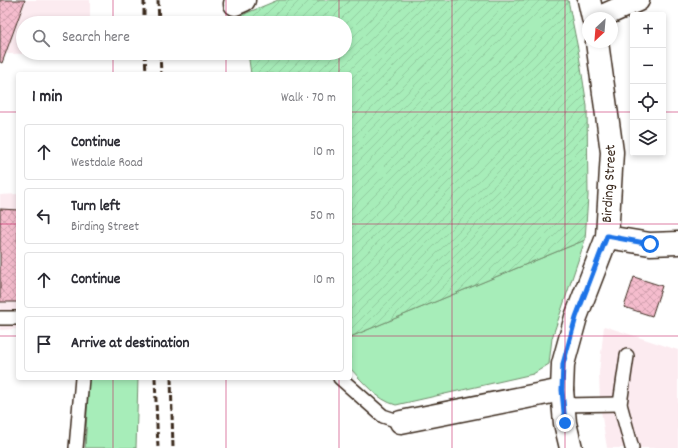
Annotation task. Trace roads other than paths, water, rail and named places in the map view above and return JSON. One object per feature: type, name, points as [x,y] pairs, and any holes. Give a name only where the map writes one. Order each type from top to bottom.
[{"type":"street","points":[[589,0],[592,12]]},
{"type":"street","points":[[611,12],[638,0]]},
{"type":"street","name":"Birding Street","points":[[571,448],[565,423],[563,364],[576,317],[607,236],[612,152],[598,48]]},
{"type":"street","points":[[607,236],[650,244],[678,243]]},
{"type":"street","points":[[401,422],[563,398]]},
{"type":"lane","points":[[0,318],[16,318]]},
{"type":"lane","points":[[627,356],[620,404],[632,448]]},
{"type":"lane","points":[[76,448],[82,380]]},
{"type":"lane","points":[[342,380],[383,416],[401,422]]},
{"type":"lane","points":[[563,398],[620,404]]},
{"type":"railway","points":[[144,0],[144,16]]},
{"type":"railway","points":[[158,0],[159,16]]},
{"type":"railway","points":[[145,60],[146,72]]},
{"type":"railway","points":[[160,60],[161,72]]},
{"type":"railway","points":[[155,380],[158,448]]},
{"type":"railway","points":[[171,380],[173,448]]}]
